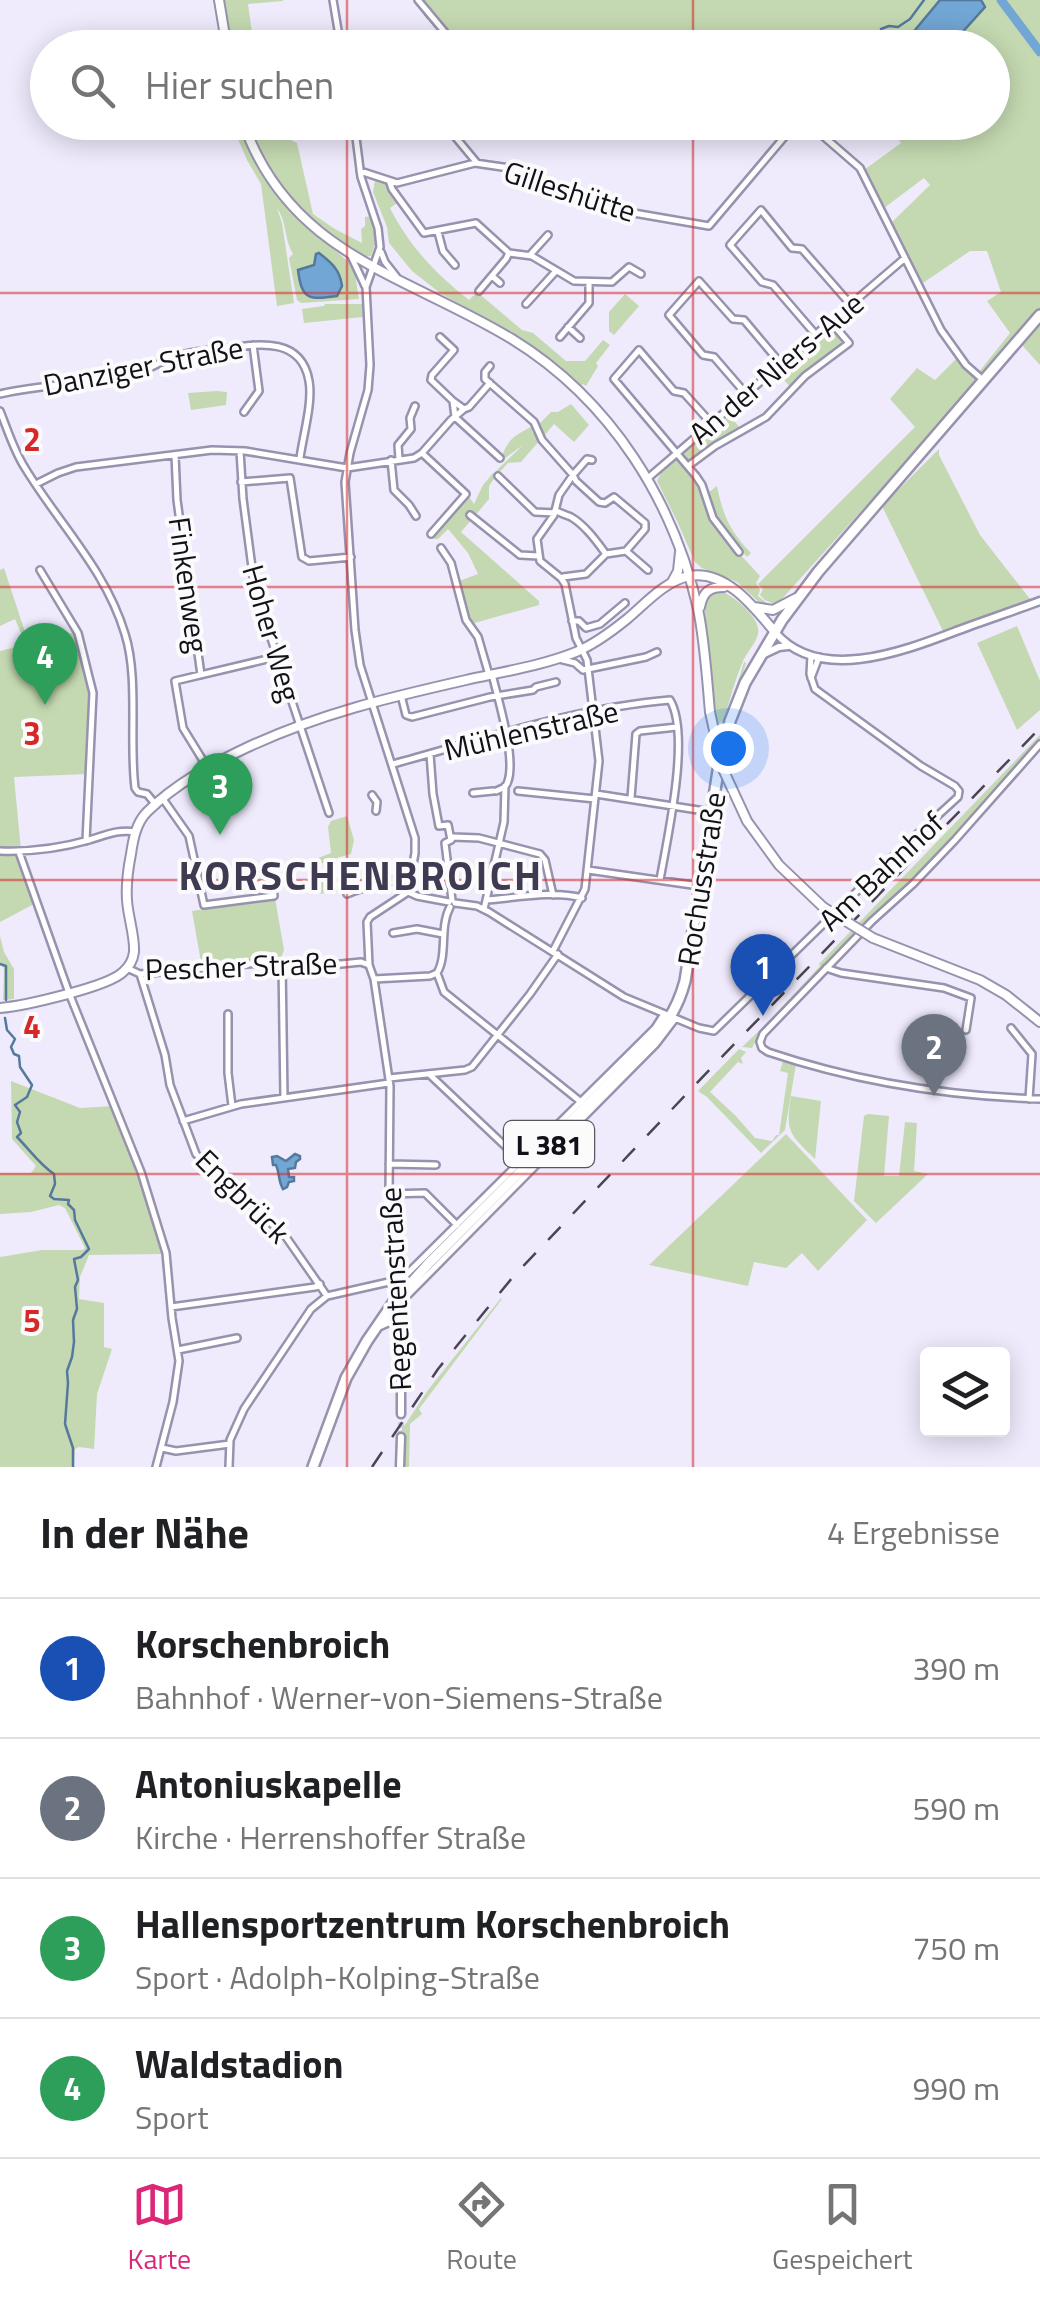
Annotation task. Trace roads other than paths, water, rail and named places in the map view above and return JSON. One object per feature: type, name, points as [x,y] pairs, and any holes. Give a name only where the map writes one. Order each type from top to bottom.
[{"type":"main road","points":[[219,0],[224,30]]},
{"type":"main road","points":[[250,140],[262,166],[288,204],[306,222],[349,253],[508,337],[547,365],[624,442],[668,516],[690,579],[699,614],[718,755],[747,820],[779,865],[823,907],[873,938],[980,980],[1040,1022]]},
{"type":"main road","name":"L 381","points":[[774,631],[840,546],[1040,315]]},
{"type":"main road","points":[[128,968],[134,949],[126,891],[136,832],[140,821],[159,802],[206,768],[298,725],[371,702],[554,659],[581,649],[614,630],[672,582],[678,571],[680,548]]},
{"type":"main road","points":[[672,582],[709,578],[728,587],[742,595],[774,631]]},
{"type":"main road","points":[[658,594],[690,579]]},
{"type":"main road","points":[[699,614],[706,592],[714,587],[728,587]]},
{"type":"main road","points":[[754,607],[773,610],[800,595]]},
{"type":"main road","name":"Rochusstraße","points":[[670,1017],[684,985],[720,760],[730,721],[739,695],[774,631]]},
{"type":"main road","name":"Pescher Straße","points":[[2,1008],[69,993],[112,979],[128,968]]},
{"type":"main road","name":"L 381","points":[[313,1467],[340,1392],[374,1330],[398,1300],[656,1036],[670,1017]]},
{"type":"main road","points":[[374,1330],[388,1320],[400,1326]]},
{"type":"street","points":[[333,0],[338,30]]},
{"type":"street","points":[[418,0],[443,30]]},
{"type":"street","points":[[356,140],[367,199],[380,233],[380,249],[366,287],[369,387],[347,468],[345,494],[359,661],[415,838],[408,892],[367,920],[369,964]]},
{"type":"street","points":[[458,140],[477,163]]},
{"type":"street","name":"Gilleshütte","points":[[390,182],[400,183],[477,163],[516,168],[552,190],[602,208],[709,226],[781,140]]},
{"type":"street","points":[[828,140],[860,168],[944,336],[966,365],[984,380]]},
{"type":"street","points":[[360,171],[390,182],[425,234],[476,224],[509,253],[530,255],[574,281],[612,282],[629,267],[640,274]]},
{"type":"street","points":[[816,335],[773,285],[762,282],[730,245],[760,210],[792,248],[802,248],[850,305]]},
{"type":"street","points":[[438,232],[443,250],[455,265]]},
{"type":"street","points":[[530,255],[548,235]]},
{"type":"street","points":[[380,249],[387,266],[400,281]]},
{"type":"street","points":[[349,253],[366,287]]},
{"type":"street","points":[[478,291],[509,253]]},
{"type":"street","name":"An der Niers-Aue","points":[[648,478],[905,258]]},
{"type":"street","points":[[526,304],[556,270]]},
{"type":"street","points":[[492,276],[500,283]]},
{"type":"street","points":[[746,394],[669,315],[699,281],[733,319],[744,320],[781,364]]},
{"type":"street","points":[[560,337],[589,303],[589,282]]},
{"type":"street","points":[[688,466],[766,416],[805,376],[849,343],[831,322]]},
{"type":"street","points":[[568,328],[580,338]]},
{"type":"street","points":[[440,337],[454,350],[430,380],[464,409]]},
{"type":"street","name":"Danziger Straße","points":[[0,394],[138,373],[178,356],[270,344],[297,357],[307,372],[310,388],[300,460]]},
{"type":"street","points":[[244,412],[258,392],[253,345]]},
{"type":"street","points":[[711,423],[684,393],[674,391],[639,350],[614,379],[702,485],[716,524],[740,552]]},
{"type":"street","points":[[490,366],[485,379],[537,426],[542,440],[576,481],[600,502],[614,497],[644,522],[644,529],[626,550],[606,554],[587,574],[561,578]]},
{"type":"street","points":[[36,484],[76,467],[205,450],[240,451],[347,468],[415,458],[490,383]]},
{"type":"street","points":[[453,401],[455,417],[500,458]]},
{"type":"street","points":[[415,406],[411,429],[398,446],[394,490],[416,516]]},
{"type":"street","points":[[0,412],[20,458],[92,562],[123,626],[130,657],[135,788],[159,802],[190,838],[204,905],[274,896],[269,864]]},
{"type":"street","name":"Hoher Weg","points":[[240,451],[254,584],[329,813]]},
{"type":"street","points":[[422,453],[466,494],[431,534]]},
{"type":"street","name":"Finkenweg","points":[[175,454],[176,495],[201,675]]},
{"type":"street","points":[[183,1121],[232,1106],[470,1069],[555,952],[582,898],[600,758],[587,678],[565,584],[542,564],[538,535],[555,512],[560,493],[587,459],[592,460]]},
{"type":"street","points":[[498,476],[535,512],[570,517],[593,536],[606,554]]},
{"type":"street","points":[[241,482],[290,478],[303,559],[351,557]]},
{"type":"street","points":[[470,515],[520,555],[538,556]]},
{"type":"street","points":[[440,548],[452,563],[466,620],[478,637],[506,732],[510,790],[484,909]]},
{"type":"street","points":[[626,550],[648,570]]},
{"type":"street","points":[[40,570],[78,632],[93,693],[86,841]]},
{"type":"street","points":[[758,657],[779,646],[815,656],[862,659],[890,654],[1040,601]]},
{"type":"street","points":[[572,621],[579,620],[586,628],[597,626],[625,603]]},
{"type":"street","points":[[774,631],[789,646]]},
{"type":"street","points":[[554,659],[585,669],[657,652]]},
{"type":"street","name":"Am Bahnhof","points":[[670,1017],[711,1032],[716,1030],[959,796],[954,784],[922,766],[816,690],[811,678],[815,656]]},
{"type":"street","points":[[206,768],[182,727],[174,682],[276,657]]},
{"type":"street","points":[[401,695],[410,717],[556,682]]},
{"type":"street","name":"Mühlenstraße","points":[[392,764],[592,711],[670,700],[674,704],[676,727]]},
{"type":"street","points":[[631,798],[636,734],[676,727],[679,757],[660,880]]},
{"type":"street","points":[[1040,744],[956,840],[826,968],[760,1042],[768,1052],[865,1080],[942,1092],[1040,1099]]},
{"type":"street","points":[[430,754],[437,829],[448,825],[451,840]]},
{"type":"street","points":[[473,792],[510,790],[631,798],[711,812]]},
{"type":"street","points":[[372,795],[377,802],[376,811]]},
{"type":"street","points":[[0,851],[20,852],[86,841],[119,830],[136,832]]},
{"type":"street","points":[[374,980],[428,976],[437,973],[442,964],[444,919],[452,903],[444,843],[453,837],[499,843],[543,856],[553,895]]},
{"type":"street","points":[[20,852],[69,993],[144,1181],[167,1257],[178,1361],[156,1467]]},
{"type":"street","points":[[588,870],[699,886]]},
{"type":"street","points":[[348,894],[412,873]]},
{"type":"street","points":[[408,892],[484,909],[624,997],[670,1017]]},
{"type":"street","points":[[486,900],[553,895],[582,898]]},
{"type":"street","points":[[393,934],[417,929],[442,934]]},
{"type":"street","points":[[282,964],[284,1098]]},
{"type":"street","name":"Pescher Straße","points":[[128,968],[140,974],[213,966],[369,964]]},
{"type":"street","name":"Regentenstraße","points":[[369,964],[389,1080],[388,1194],[400,1326],[401,1414]]},
{"type":"street","points":[[826,968],[959,992],[971,998],[966,1030]]},
{"type":"street","points":[[437,973],[444,992],[582,1102]]},
{"type":"street","name":"Engbrück","points":[[140,974],[169,1080],[198,1157],[286,1237],[327,1296]]},
{"type":"street","points":[[228,1014],[232,1106]]},
{"type":"street","points":[[229,1467],[230,1444],[247,1404],[308,1314],[327,1296],[402,1279],[670,1017]]},
{"type":"street","points":[[1010,1028],[1032,1054],[1029,1099]]},
{"type":"street","points":[[428,1074],[521,1161]]},
{"type":"street","name":"Regentenstraße","points":[[388,1164],[436,1165]]},
{"type":"street","points":[[388,1194],[426,1194],[458,1225]]},
{"type":"street","points":[[171,1307],[320,1284]]},
{"type":"street","points":[[178,1350],[238,1338]]},
{"type":"street","points":[[400,1467],[401,1436]]},
{"type":"street","points":[[162,1448],[176,1451],[230,1444]]},
{"type":"water","points":[[940,0],[981,0],[985,7],[964,30],[915,30]]},
{"type":"water","points":[[319,253],[339,276],[342,286],[337,296],[319,298],[304,292],[298,270],[314,265]]},
{"type":"water","points":[[295,1154],[300,1159],[295,1168],[288,1169],[294,1181],[283,1189],[272,1157],[286,1161]]},
{"type":"waterway","points":[[415,0],[428,18]]},
{"type":"waterway","points":[[881,29],[898,27],[910,19],[924,0]]},
{"type":"waterway","points":[[1001,0],[1040,52]]},
{"type":"waterway","points":[[431,21],[435,26]]},
{"type":"waterway","points":[[0,964],[6,966],[6,1000]]},
{"type":"waterway","points":[[5,1018],[7,1030],[15,1039],[11,1047],[32,1085],[27,1097],[15,1105],[20,1112],[17,1122],[21,1133],[17,1137],[54,1174],[50,1196],[69,1200],[89,1249],[74,1259],[77,1309],[67,1371],[65,1424],[73,1448],[73,1467]]},
{"type":"tunnel","points":[[401,1414],[401,1437]]},
{"type":"railway","points":[[372,1467],[438,1369],[512,1278],[1040,728]]},
{"type":"place","name":"Waldstadion","points":[[45,705]]},
{"type":"place","name":"Hallensportzentrum Korschenbroich","points":[[220,835]]},
{"type":"place","name":"Korschenbroich","points":[[763,1016]]},
{"type":"place","name":"Antoniuskapelle","points":[[934,1096]]},
{"type":"district","name":"KORSCHENBROICH","points":[[361,875]]}]
